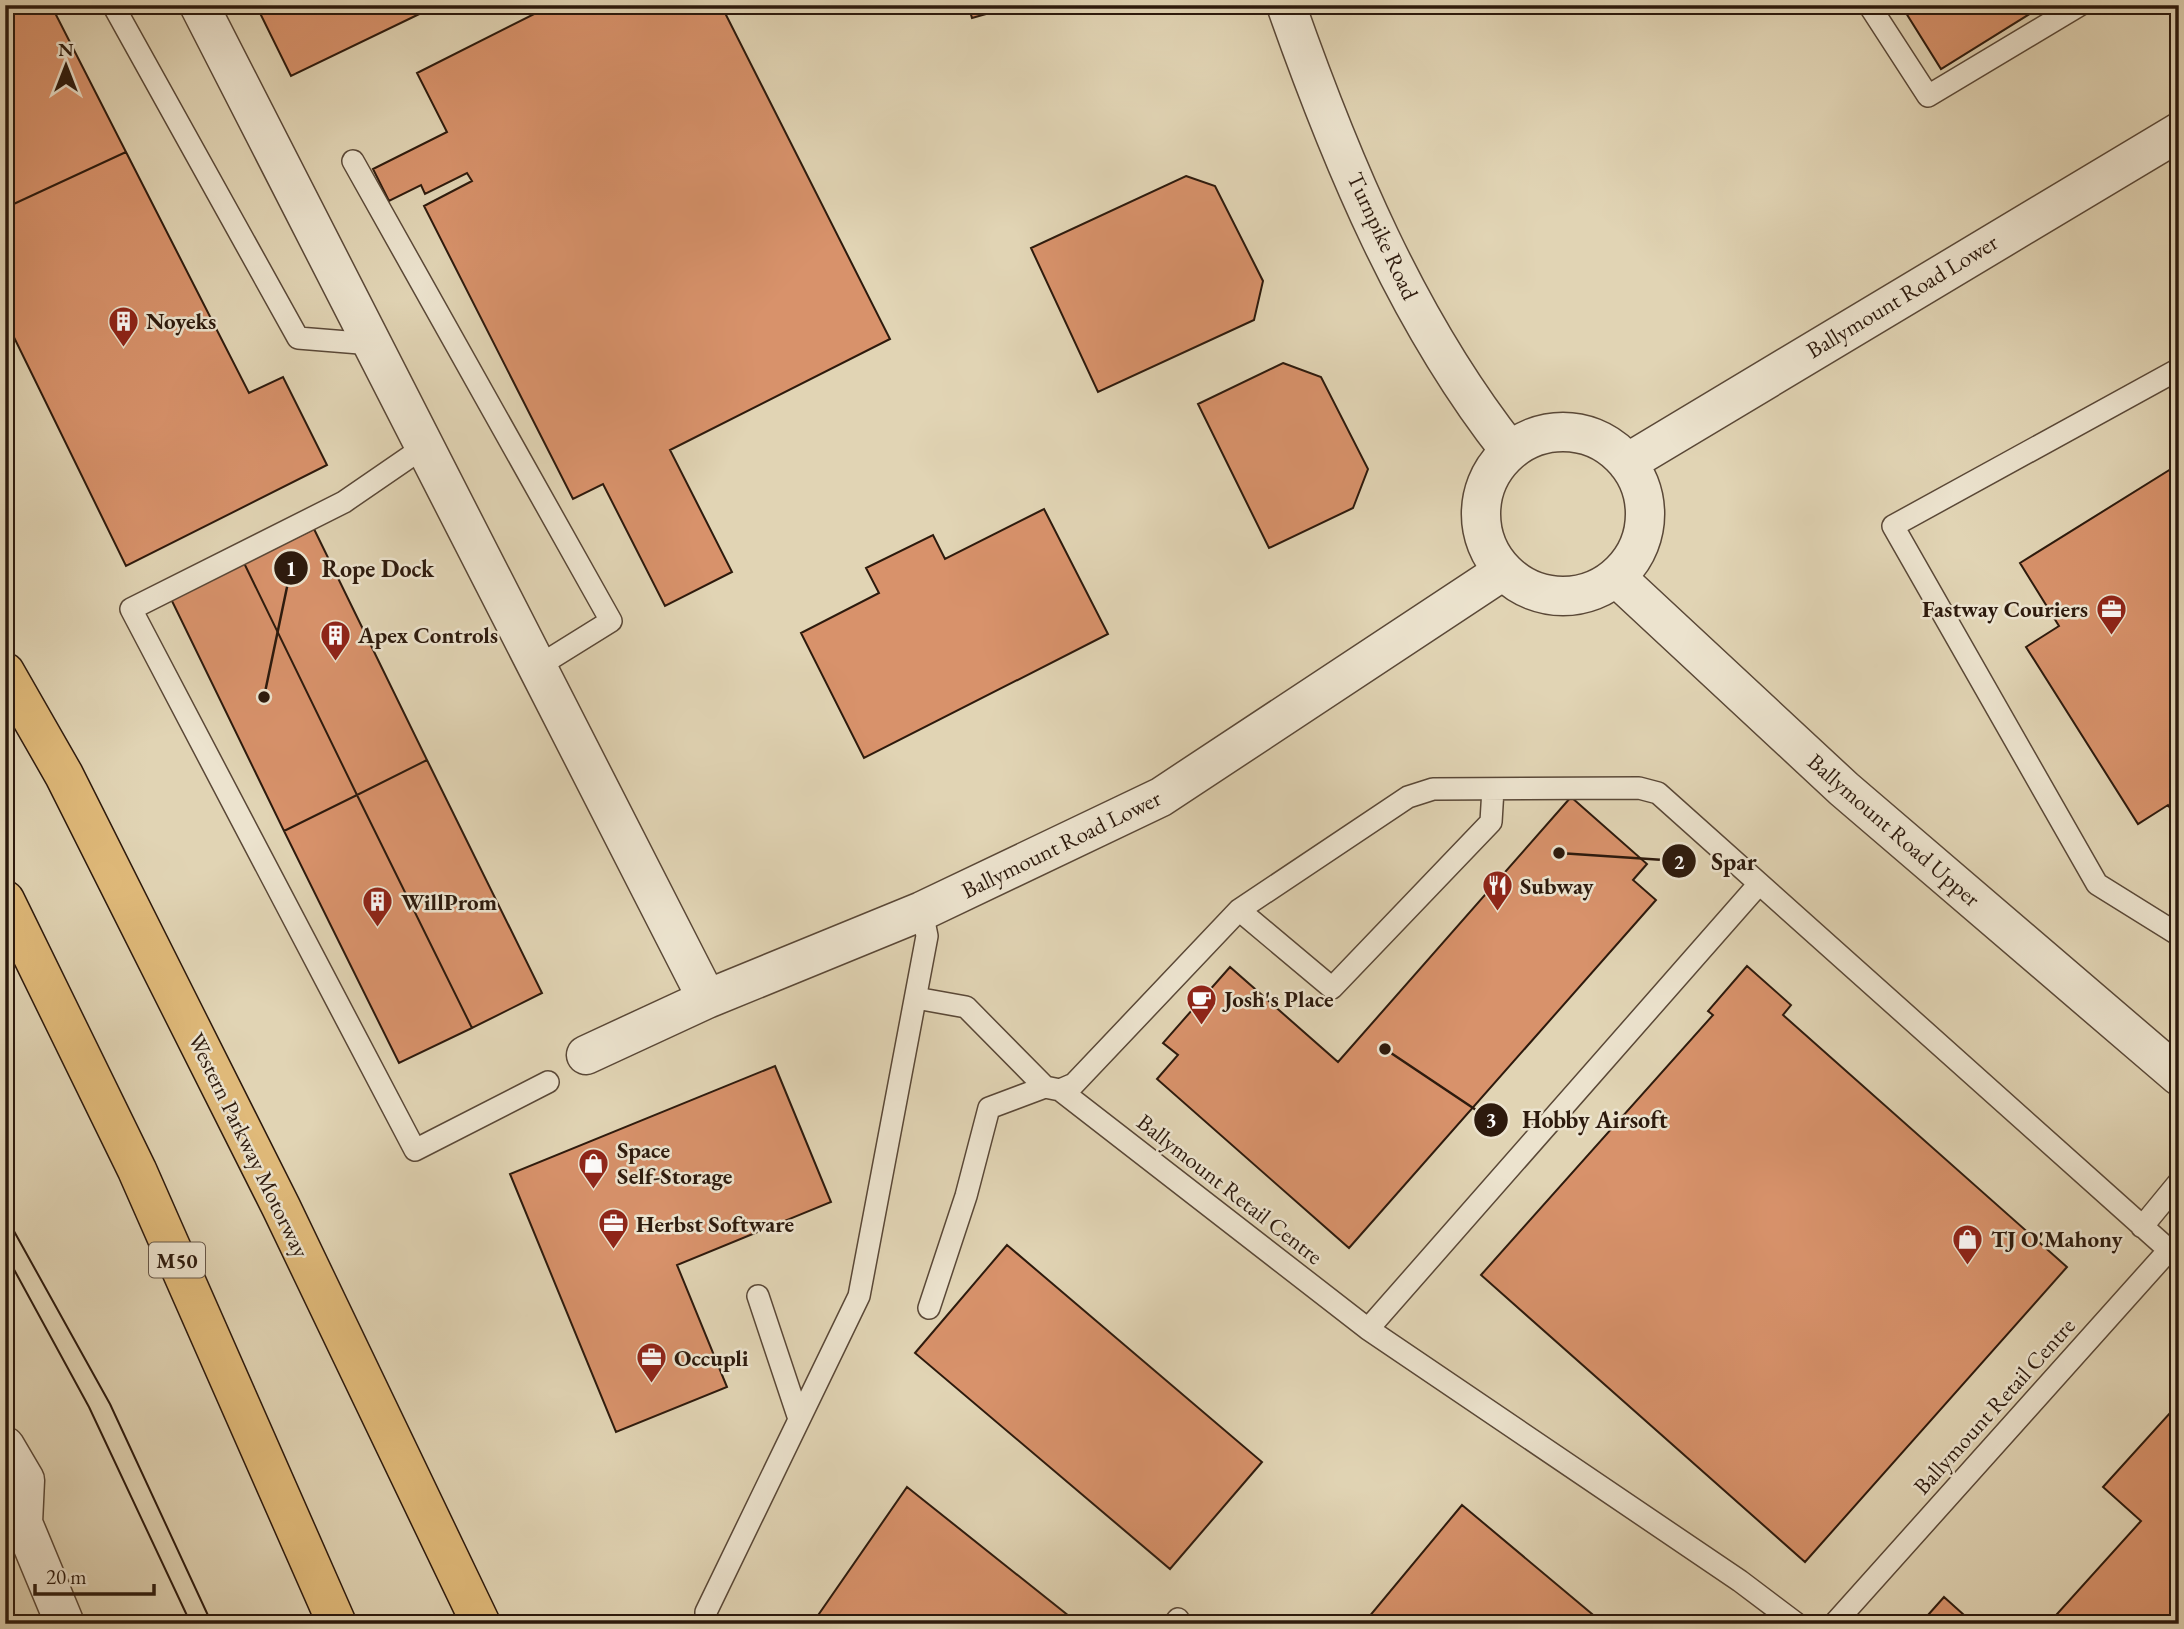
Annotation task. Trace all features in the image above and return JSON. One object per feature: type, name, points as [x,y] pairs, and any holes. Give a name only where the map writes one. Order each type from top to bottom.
[{"type":"highway","name":"Western Parkway Motorway","points":[[5,672],[64,775],[281,1207],[481,1624]]},
{"type":"highway","name":"M50","points":[[5,900],[137,1170],[337,1624]]},
{"type":"street","points":[[199,5],[707,999]]},
{"type":"street","name":"Turnpike Road","points":[[1286,5],[1383,242],[1436,346],[1479,412],[1510,451]]},
{"type":"street","name":"Ballymount Road Lower","points":[[1627,463],[2179,132]]},
{"type":"street","points":[[1558,432],[1584,435],[1608,445],[1627,463],[1644,500],[1644,527],[1636,553],[1616,578],[1591,591],[1560,597],[1531,590],[1503,571],[1488,548],[1481,523],[1483,496],[1493,471],[1510,451],[1533,438],[1558,432]]},
{"type":"street","name":"Ballymount Road Lower","points":[[586,1055],[707,999],[922,911],[1161,797],[1503,571]]},
{"type":"street","name":"Ballymount Road Upper","points":[[1616,578],[1844,789],[2179,1076]]},
{"type":"street","points":[[5,1446],[25,1480],[23,1523],[65,1624]]},
{"type":"lane","points":[[113,5],[298,338],[372,344]]},
{"type":"lane","points":[[1870,5],[1928,96],[2080,5]]},
{"type":"lane","points":[[354,161],[611,621],[537,667]]},
{"type":"lane","points":[[2179,369],[1893,526],[2097,884],[2179,935]]},
{"type":"lane","points":[[424,447],[344,502],[131,609],[415,1150],[548,1082]]},
{"type":"lane","name":"Ballymount Retail Centre","points":[[1052,1088],[1074,1084],[1239,910],[1408,797],[1433,789],[1640,788],[1658,793],[2169,1250],[1834,1624]]},
{"type":"lane","points":[[1239,910],[1332,988],[1491,822],[1493,789]]},
{"type":"lane","points":[[1368,1329],[1759,884]]},
{"type":"lane","points":[[706,1624],[706,1612],[859,1296],[928,936],[922,911]]},
{"type":"lane","name":"Ballymount Retail Centre","points":[[916,998],[966,1007],[1052,1088],[1368,1329],[1740,1581],[1797,1624]]},
{"type":"lane","points":[[929,1308],[966,1196],[989,1108],[1052,1088]]},
{"type":"lane","points":[[2142,1227],[2179,1182]]},
{"type":"lane","points":[[758,1296],[799,1419]]},
{"type":"building","points":[[5,5],[51,5],[126,152],[5,208]]},
{"type":"building","points":[[256,5],[438,5],[291,76]]},
{"type":"building","points":[[552,5],[721,5],[890,339],[670,450],[732,572],[665,606],[603,484],[573,499],[424,206],[472,181],[467,173],[425,194],[421,185],[389,201],[373,169],[447,132],[417,73]]},
{"type":"building","points":[[968,5],[1018,5],[972,18]]},
{"type":"building","points":[[1901,5],[2044,5],[1941,69]]},
{"type":"building","name":"Noyeks","points":[[126,152],[249,393],[283,377],[327,465],[126,566],[5,319],[5,208]]},
{"type":"building","points":[[1186,176],[1215,186],[1263,281],[1254,320],[1098,392],[1031,248]]},
{"type":"building","points":[[1283,363],[1321,377],[1368,469],[1353,508],[1269,548],[1198,404]]},
{"type":"building","name":"Fastway Couriers","points":[[2179,464],[2179,822],[2168,805],[2138,824],[2026,647],[2059,626],[2020,563]]},
{"type":"building","points":[[1044,509],[1108,634],[864,758],[801,633],[879,593],[866,568],[933,535],[945,559]]},
{"type":"building","name":"Apex Controls","points":[[314,529],[427,760],[357,795],[244,563]]},
{"type":"building","points":[[244,563],[357,795],[284,831],[171,599]]},
{"type":"building","points":[[427,760],[542,993],[472,1028],[357,795]]},
{"type":"building","name":"WillProm","points":[[357,795],[472,1028],[399,1063],[284,831]]},
{"type":"building","points":[[1571,797],[1647,864],[1633,880],[1656,900],[1349,1248],[1157,1079],[1178,1055],[1163,1043],[1230,967],[1338,1062]]},
{"type":"building","points":[[1747,966],[1791,1005],[1783,1015],[2067,1267],[1805,1562],[1481,1275],[1713,1015],[1708,1011]]},
{"type":"building","points":[[775,1066],[831,1202],[677,1265],[727,1387],[616,1432],[510,1174]]},
{"type":"building","points":[[1007,1245],[1262,1462],[1170,1569],[915,1353]]},
{"type":"building","points":[[2179,1403],[2179,1624],[2048,1624],[2141,1521],[2103,1487]]},
{"type":"building","points":[[907,1487],[1079,1624],[812,1624]]},
{"type":"building","points":[[1462,1505],[1604,1624],[1363,1624]]},
{"type":"building","points":[[1944,1597],[1974,1624],[1920,1624]]},
{"type":"tram line","points":[[5,1215],[110,1404],[212,1624]]},
{"type":"tram line","points":[[5,1253],[89,1407],[191,1624]]},
{"type":"place","name":"Noyeks","points":[[123,348]]},
{"type":"place","name":"Fastway Couriers","points":[[2111,636]]},
{"type":"place","name":"Apex Controls","points":[[335,662]]},
{"type":"place","name":"Rope Dock","points":[[264,697]]},
{"type":"place","name":"Spar","points":[[1559,853]]},
{"type":"place","name":"Subway","points":[[1497,913]]},
{"type":"place","name":"WillProm","points":[[378,929]]},
{"type":"place","name":"Josh's Place","points":[[1201,1026]]},
{"type":"place","name":"Hobby Airsoft","points":[[1385,1049]]},
{"type":"place","name":"Space Self-Storage","points":[[594,1190]]},
{"type":"place","name":"Herbst Software","points":[[613,1251]]},
{"type":"place","name":"TJ O'Mahony","points":[[1968,1266]]},
{"type":"place","name":"Occupli","points":[[651,1385]]}]
